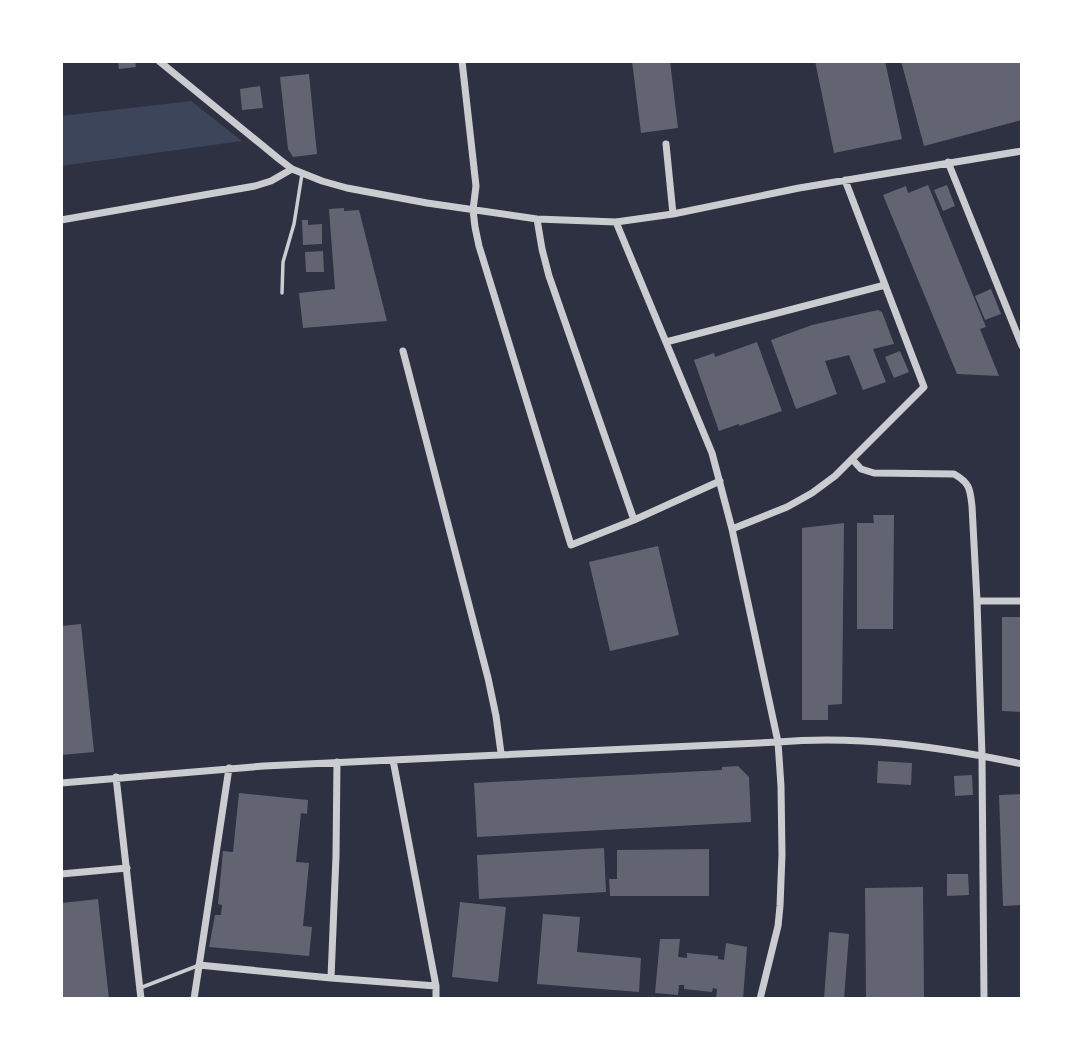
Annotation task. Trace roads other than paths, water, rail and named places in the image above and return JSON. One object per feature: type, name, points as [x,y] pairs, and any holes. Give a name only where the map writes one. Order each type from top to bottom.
[{"type":"street","points":[[159,61],[292,169],[302,174],[347,188],[427,204],[537,219],[616,222],[673,215],[799,188],[1022,151]]},
{"type":"street","points":[[462,61],[476,186],[473,209],[479,246],[571,545],[720,481]]},
{"type":"street","points":[[666,144],[673,215]]},
{"type":"street","points":[[948,162],[1022,346]]},
{"type":"street","points":[[61,220],[255,186],[271,181],[292,169]]},
{"type":"street","points":[[732,530],[787,507],[835,476],[924,387],[845,180]]},
{"type":"street","points":[[537,219],[541,249],[549,276],[634,520]]},
{"type":"street","points":[[616,222],[712,453],[732,530],[778,742],[781,800],[780,906],[778,926],[760,999]]},
{"type":"street","points":[[666,342],[885,285]]},
{"type":"street","points":[[403,351],[488,678],[501,753]]},
{"type":"street","points":[[852,459],[861,469],[874,473],[954,474],[965,480],[970,491],[982,756],[984,999]]},
{"type":"street","points":[[977,601],[1022,601]]},
{"type":"street","points":[[61,783],[229,768],[798,740],[893,743],[1022,764]]},
{"type":"street","points":[[393,760],[436,986],[436,999]]},
{"type":"street","points":[[331,978],[337,762]]},
{"type":"street","points":[[194,999],[229,768]]},
{"type":"street","points":[[117,777],[141,999]]},
{"type":"street","points":[[61,874],[127,868]]},
{"type":"street","points":[[199,965],[436,986]]},
{"type":"lane","points":[[282,293],[283,262],[295,224],[302,174]]},
{"type":"lane","points":[[140,988],[199,965]]}]
